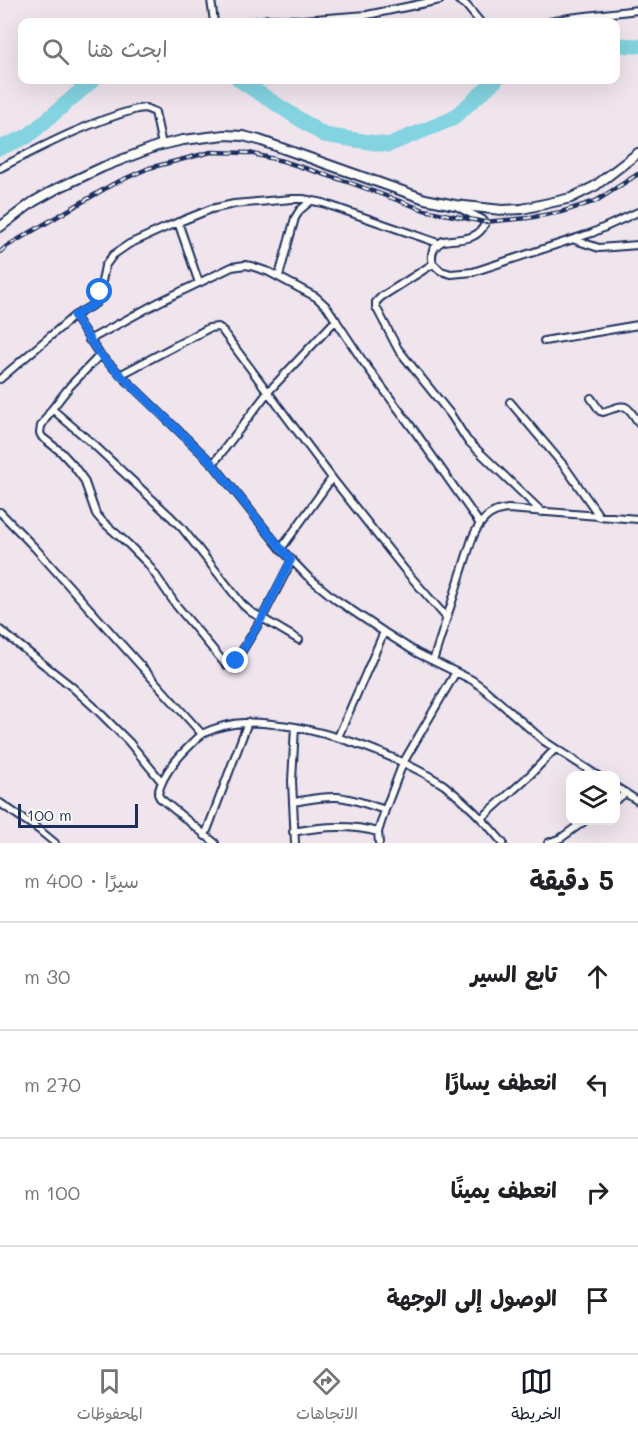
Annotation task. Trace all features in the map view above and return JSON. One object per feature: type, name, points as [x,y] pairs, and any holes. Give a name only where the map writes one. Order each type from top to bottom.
[{"type":"street","points":[[211,0],[213,18]]},
{"type":"street","points":[[328,18],[366,15],[440,0]]},
{"type":"street","points":[[458,0],[466,5],[477,18]]},
{"type":"street","points":[[569,18],[638,10]]},
{"type":"street","points":[[0,168],[83,127],[137,109],[150,109],[155,112],[162,145]]},
{"type":"street","points":[[0,226],[33,202],[103,167],[162,145],[216,135],[243,136],[296,152],[433,202],[511,210],[563,201],[595,186],[638,153]]},
{"type":"street","points":[[0,378],[74,316],[98,300],[105,266],[113,255],[129,244],[211,209],[292,199],[311,201],[323,203],[438,243]]},
{"type":"street","points":[[279,276],[295,218],[300,210],[311,201]]},
{"type":"street","points":[[455,205],[483,220],[485,224],[479,234],[468,238],[443,241],[438,243],[432,252],[433,264],[441,271],[452,274],[474,272],[574,240],[638,212]]},
{"type":"street","points":[[178,222],[199,283]]},
{"type":"street","points":[[574,240],[598,248],[638,244]]},
{"type":"street","points":[[433,264],[378,299],[377,310],[398,349],[467,440],[542,512]]},
{"type":"street","points":[[89,340],[159,302],[232,267],[245,265],[279,276],[316,297],[327,307],[362,360],[480,524]]},
{"type":"street","points":[[74,316],[100,355],[213,464],[281,549],[322,589],[384,632],[433,661],[472,680],[544,741],[590,771]]},
{"type":"street","points":[[213,464],[268,392],[336,320]]},
{"type":"street","points":[[544,341],[638,325]]},
{"type":"street","points":[[120,375],[209,327],[218,327],[332,478],[404,569],[446,617]]},
{"type":"street","points":[[100,355],[52,409],[41,426],[40,434],[61,452],[84,480],[96,514],[153,570],[176,605],[226,665],[230,666],[236,661],[262,618],[291,560]]},
{"type":"street","points":[[591,398],[603,412],[626,406],[638,422]]},
{"type":"street","points":[[510,402],[566,467],[600,517]]},
{"type":"street","points":[[52,409],[93,444],[182,528],[242,604],[251,612],[299,640]]},
{"type":"street","points":[[281,549],[332,478]]},
{"type":"street","points":[[433,661],[472,539],[480,524],[489,515],[501,510],[638,519]]},
{"type":"street","points":[[0,512],[202,735]]},
{"type":"street","points":[[0,630],[93,706],[129,742],[162,782]]},
{"type":"street","points":[[338,737],[384,632]]},
{"type":"street","points":[[379,843],[378,832],[403,763],[456,672]]},
{"type":"street","points":[[205,836],[248,722]]},
{"type":"street","points":[[214,843],[159,796],[158,792],[162,782],[184,751],[202,735],[227,724],[248,722],[295,727],[338,737],[390,756],[442,784],[482,818],[502,843]]},
{"type":"street","points":[[295,727],[292,760],[295,843]]},
{"type":"street","points":[[482,818],[555,749]]},
{"type":"street","points":[[620,790],[638,801]]},
{"type":"street","points":[[620,797],[626,794]]},
{"type":"street","points":[[293,802],[339,797],[385,810]]},
{"type":"street","points":[[0,803],[55,843]]},
{"type":"street","points":[[548,843],[561,838],[579,825]]},
{"type":"street","points":[[293,832],[313,828],[357,826],[378,832]]},
{"type":"waterway","points":[[620,45],[638,46]]},
{"type":"waterway","points":[[0,148],[28,136],[88,84]]},
{"type":"waterway","points":[[245,84],[324,135],[388,145],[452,119],[491,84]]},
{"type":"railway","points":[[0,252],[113,184],[149,168],[211,152],[249,153],[283,161],[424,210],[484,222],[561,212],[596,201],[638,174]]},
{"type":"route","points":[[100,292],[96,303],[74,316],[100,355],[213,464],[291,560],[262,618],[236,661]]}]
